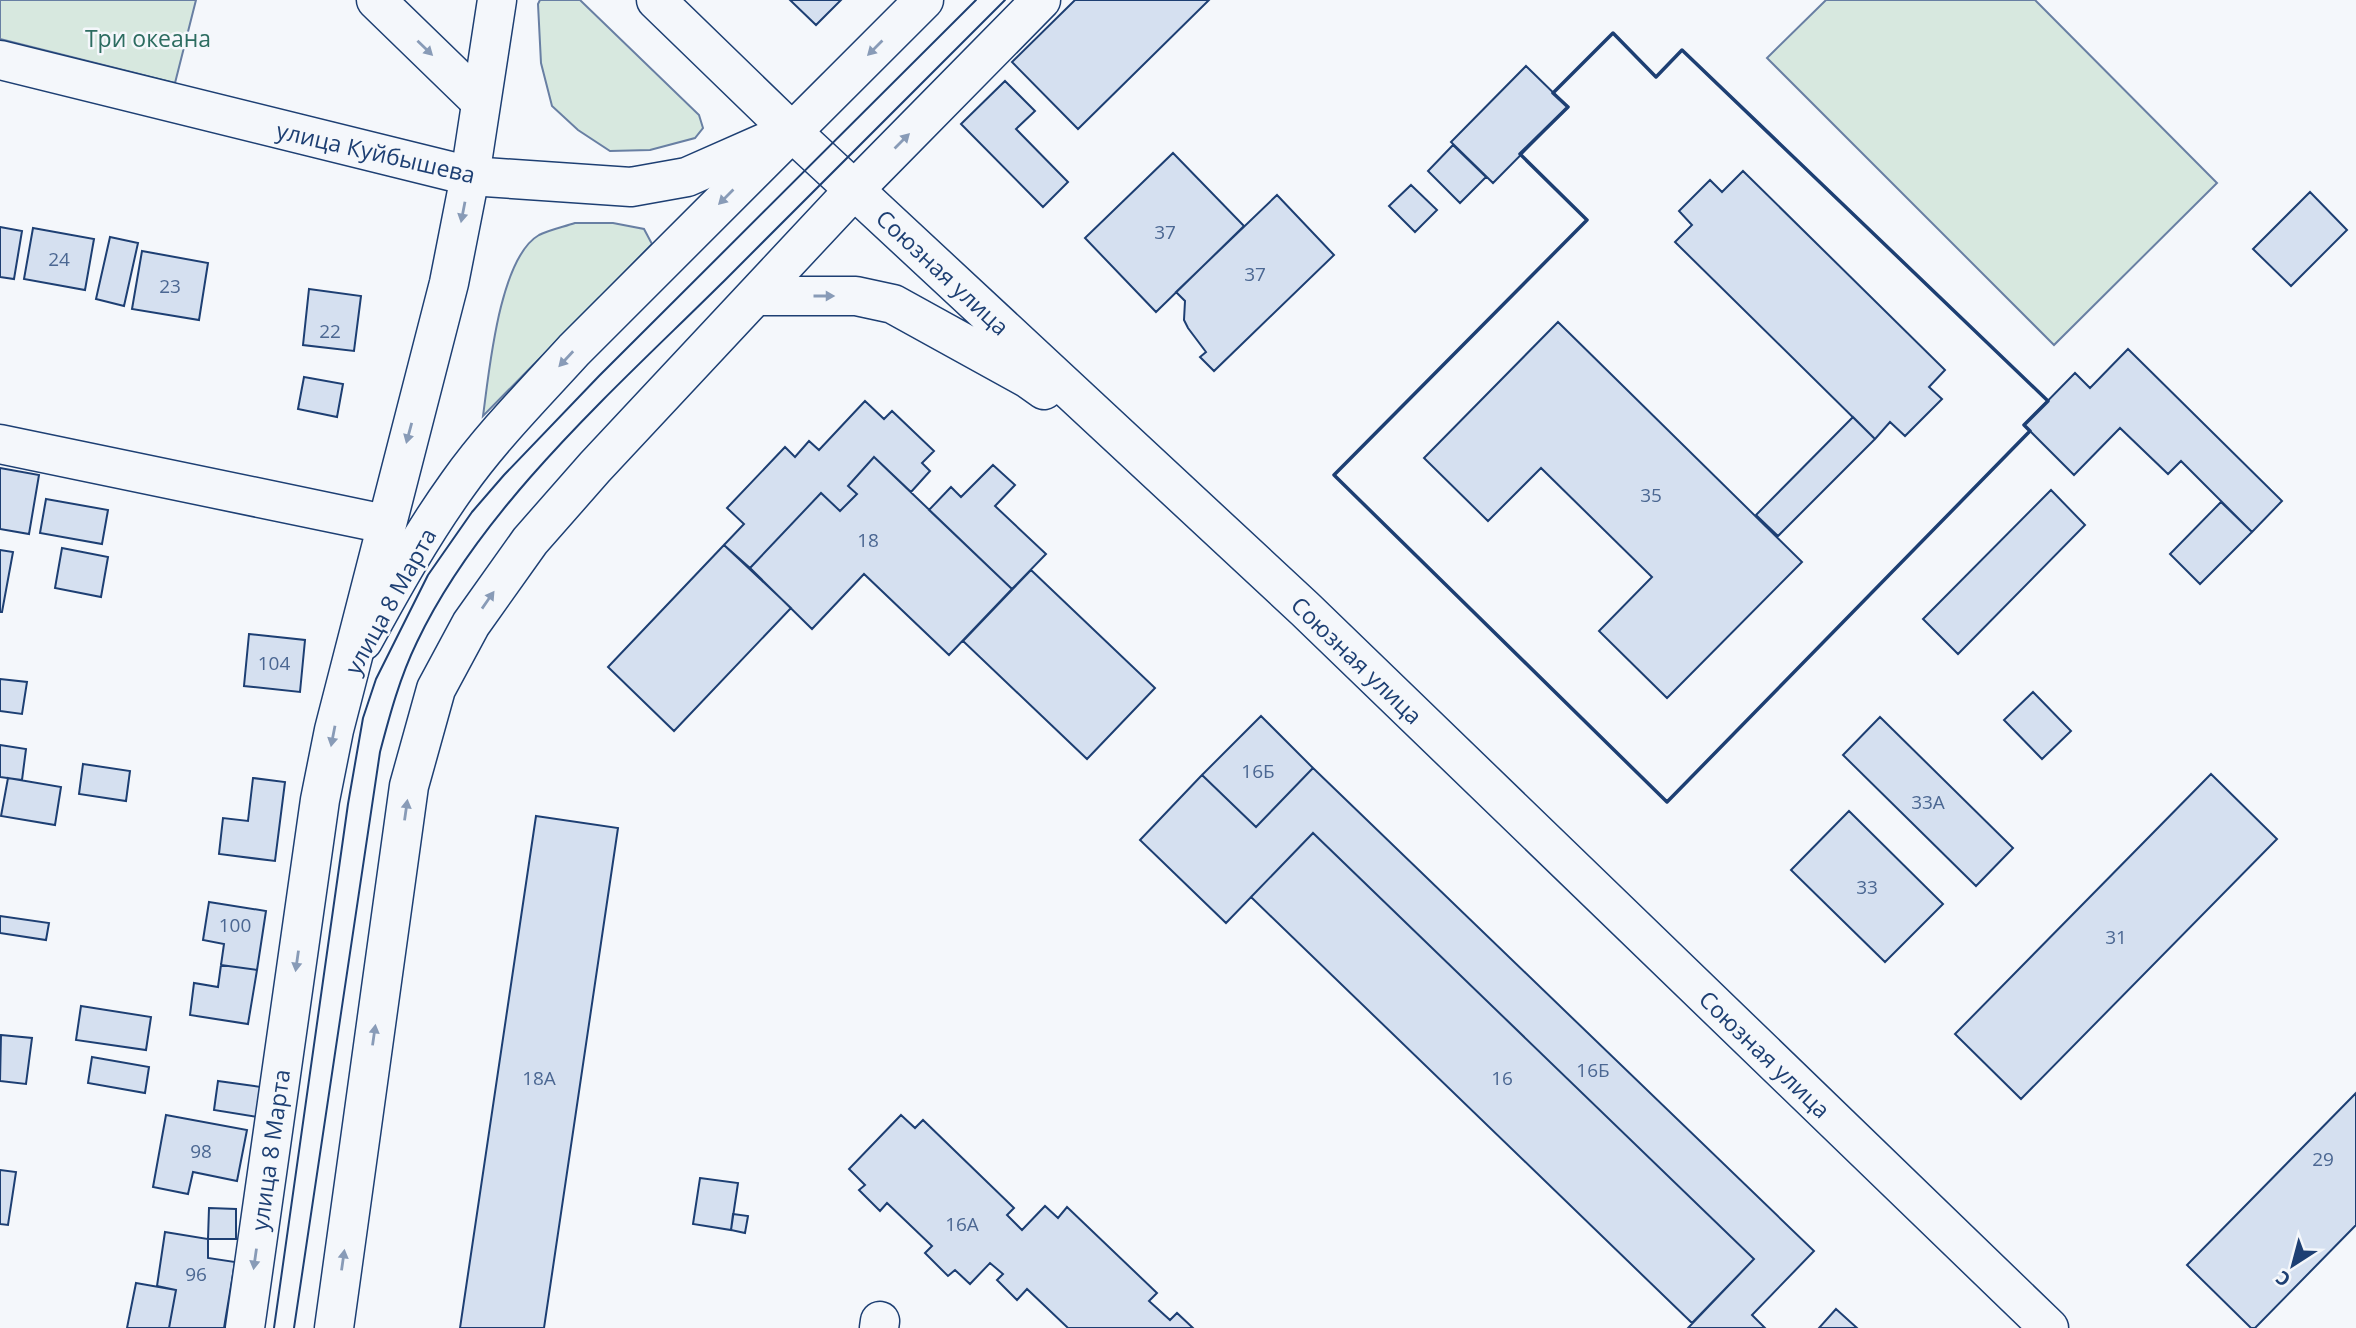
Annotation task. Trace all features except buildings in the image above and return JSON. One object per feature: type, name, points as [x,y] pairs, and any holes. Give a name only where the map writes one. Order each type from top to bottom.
[{"type":"main road","points":[[376,0],[480,102]]},
{"type":"main road","points":[[348,670],[449,283],[470,176],[497,0]]},
{"type":"main road","name":"Союзная улица","points":[[656,0],[791,131],[1305,609],[2049,1328]]},
{"type":"main road","name":"улица 8 Марта","points":[[245,1328],[320,800],[348,670],[398,578],[458,483],[520,410],[574,350],[924,0]]},
{"type":"main road","points":[[334,1328],[409,786],[436,689],[471,624],[530,541],[595,467],[854,190],[1041,0]]},
{"type":"main road","name":"улица Куйбышева","points":[[0,60],[470,176],[632,187],[687,177],[791,131]]},
{"type":"main road","points":[[756,296],[856,296],[893,303],[1027,378],[1166,481]]},
{"type":"main road","points":[[0,444],[385,524]]},
{"type":"green space","name":"Три океана","points":[[0,0],[196,0],[175,83],[0,39]]},
{"type":"green space","points":[[540,0],[580,0],[699,115],[703,128],[695,138],[650,150],[610,151],[578,130],[552,106],[541,63]]},
{"type":"green space","points":[[1826,0],[2035,0],[2217,183],[2054,345],[1767,58]]},
{"type":"green space","points":[[575,223],[613,223],[644,229],[652,244],[483,416],[498,318],[514,267],[525,248],[539,235]]},
{"type":"tram line","points":[[274,1328],[348,804],[363,718],[376,679],[428,575],[472,512],[504,475],[599,376],[976,0]]},
{"type":"tram line","points":[[294,1328],[380,752],[400,682],[417,642],[444,592],[477,544],[513,497],[553,452],[1005,0]]},
{"type":"wall","points":[[1613,33],[1656,77],[1682,50],[2048,401],[2024,425],[2030,431],[1667,802],[1334,475],[1587,220],[1520,154],[1568,107],[1553,93],[1613,33]]}]
